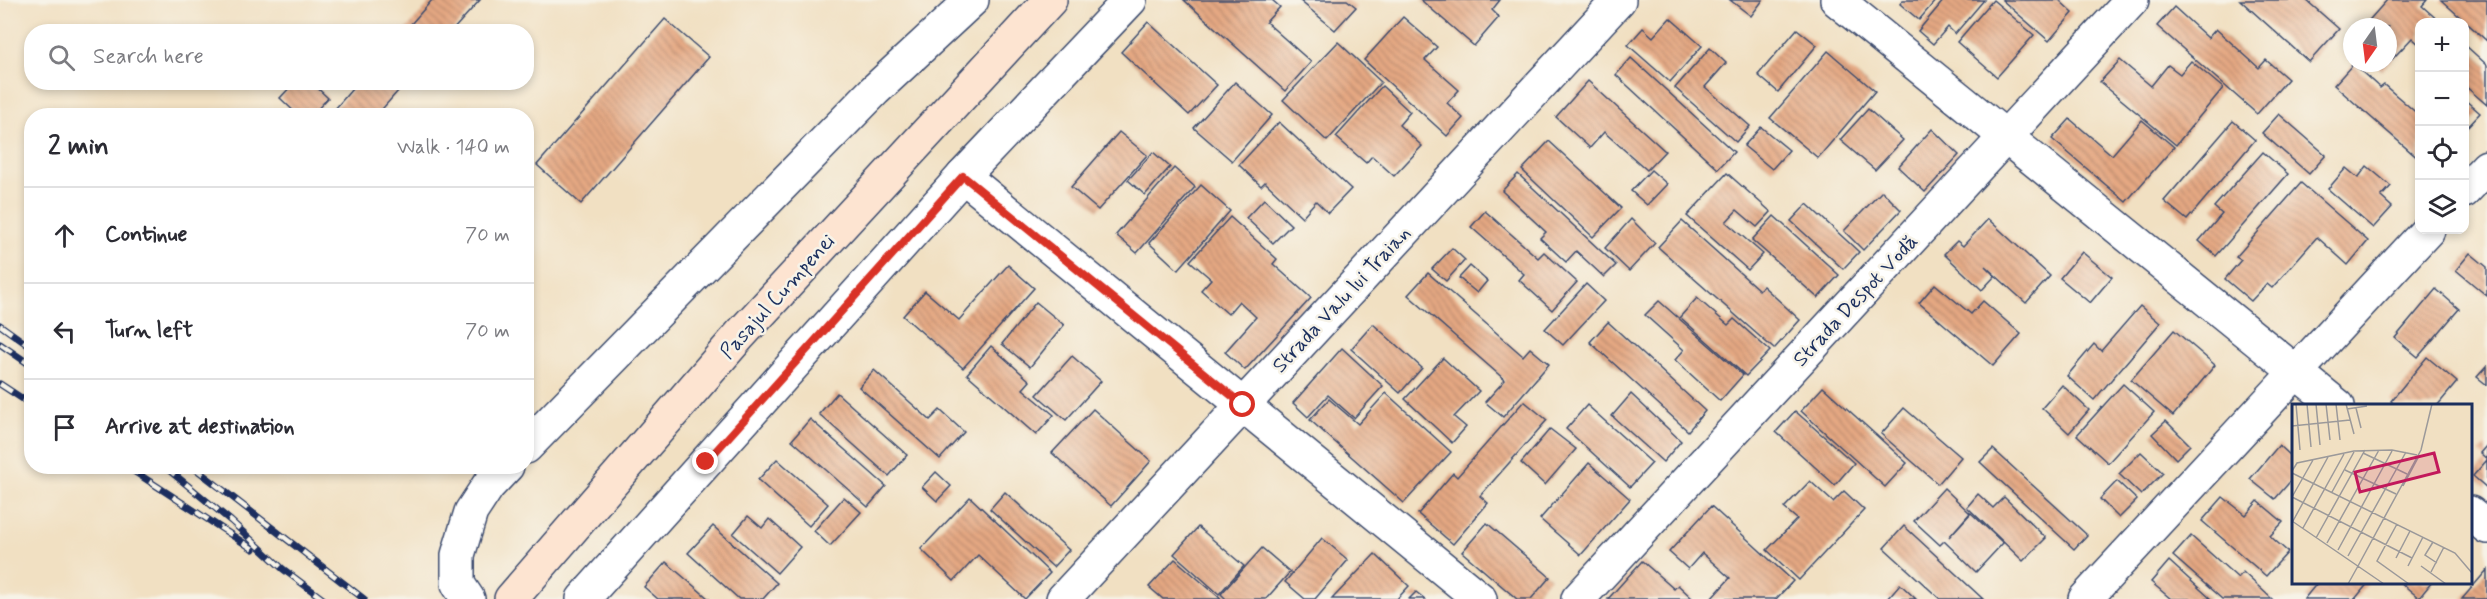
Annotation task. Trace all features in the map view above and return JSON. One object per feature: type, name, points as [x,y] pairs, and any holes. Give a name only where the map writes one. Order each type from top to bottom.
[{"type":"main road","name":"Pasajul Cumpenei","points":[[511,599],[740,335],[1050,0]]},
{"type":"street","points":[[534,439],[875,90],[972,0]]},
{"type":"street","points":[[584,599],[963,176],[1130,0]]},
{"type":"street","name":"Strada Valu lui Traian","points":[[1063,599],[1619,0]]},
{"type":"street","points":[[1837,0],[2337,404]]},
{"type":"street","name":"Strada Despot Vodă","points":[[1578,599],[2132,0]]},
{"type":"street","points":[[2469,186],[2487,166]]},
{"type":"street","points":[[963,176],[1480,599]]},
{"type":"street","points":[[2085,599],[2424,234]]},
{"type":"street","points":[[468,599],[458,584],[458,555],[471,512],[488,486],[499,474]]},
{"type":"street","points":[[2472,515],[2487,526]]},
{"type":"building","points":[[432,0],[480,0],[458,24],[411,24]]},
{"type":"building","points":[[1184,0],[1272,0],[1280,7],[1266,22],[1311,62],[1285,91]]},
{"type":"building","points":[[1299,0],[1347,0],[1356,7],[1335,30]]},
{"type":"building","points":[[1421,0],[1500,0],[1492,10],[1499,17],[1474,46]]},
{"type":"building","points":[[1730,0],[1763,0],[1751,16]]},
{"type":"building","points":[[1903,0],[1936,0],[1919,20],[1900,4]]},
{"type":"building","points":[[1944,0],[1984,0],[1955,34],[1948,27],[1933,44],[1918,31]]},
{"type":"building","points":[[1993,0],[2034,35],[1997,77],[1957,42]]},
{"type":"building","points":[[2002,0],[2059,0],[2073,13],[2049,41]]},
{"type":"building","points":[[2240,0],[2306,0],[2339,29],[2309,62]]},
{"type":"building","points":[[2387,0],[2427,0],[2422,6],[2436,18],[2415,18],[2415,41],[2412,38],[2397,54],[2397,18],[2371,18]]},
{"type":"building","points":[[2441,0],[2487,0],[2487,41],[2469,25],[2469,18],[2461,18]]},
{"type":"building","points":[[2174,7],[2208,38],[2216,29],[2259,68],[2266,60],[2288,79],[2257,114],[2157,26]]},
{"type":"building","points":[[1403,17],[1437,47],[1425,60],[1459,90],[1447,103],[1463,118],[1447,136],[1364,60]]},
{"type":"building","points":[[1670,18],[1702,46],[1670,82],[1628,45],[1643,28],[1653,37]]},
{"type":"building","points":[[665,19],[709,57],[581,204],[537,165]]},
{"type":"building","points":[[1148,22],[1217,85],[1189,115],[1121,52]]},
{"type":"building","points":[[1797,29],[1817,45],[1778,92],[1758,75]]},
{"type":"building","points":[[1338,42],[1381,82],[1327,141],[1283,100]]},
{"type":"building","points":[[1710,48],[1726,63],[1705,87],[1750,126],[1736,142],[1675,88]]},
{"type":"building","points":[[2469,49],[2487,65],[2487,105],[2469,89]]},
{"type":"building","points":[[1828,51],[1875,91],[1818,158],[1770,118]]},
{"type":"building","points":[[1631,58],[1734,152],[1718,169],[1616,75]]},
{"type":"building","points":[[2120,60],[2151,86],[2168,65],[2180,74],[2191,61],[2223,88],[2176,145],[2100,82]]},
{"type":"building","points":[[2346,72],[2362,72],[2380,88],[2384,85],[2415,112],[2415,156],[2334,85]]},
{"type":"building","points":[[1588,81],[1665,151],[1647,170],[1604,132],[1590,148],[1556,117]]},
{"type":"building","points":[[1235,82],[1272,115],[1232,161],[1194,128]]},
{"type":"building","points":[[1382,86],[1410,112],[1399,125],[1422,146],[1394,176],[1372,156],[1366,163],[1336,137]]},
{"type":"building","points":[[288,90],[320,90],[328,98],[319,108],[291,108],[280,98]]},
{"type":"building","points":[[351,90],[399,90],[383,108],[336,108]]},
{"type":"building","points":[[2469,103],[2480,113],[2469,125]]},
{"type":"building","points":[[1868,109],[1903,140],[1875,170],[1840,140]]},
{"type":"building","points":[[2279,114],[2326,155],[2309,174],[2262,133]]},
{"type":"building","points":[[2070,119],[2112,155],[2142,120],[2174,147],[2126,202],[2052,139]]},
{"type":"building","points":[[2233,121],[2255,140],[2187,220],[2164,201]]},
{"type":"building","points":[[1279,122],[1351,189],[1328,213],[1316,201],[1302,217],[1265,182],[1261,186],[1239,165]]},
{"type":"building","points":[[1761,127],[1789,150],[1772,169],[1744,146]]},
{"type":"building","points":[[1932,129],[1959,155],[1925,192],[1898,167]]},
{"type":"building","points":[[1119,132],[1147,155],[1098,210],[1071,187]]},
{"type":"building","points":[[1549,141],[1621,208],[1593,237],[1522,170]]},
{"type":"building","points":[[1153,152],[1170,167],[1145,195],[1128,180]]},
{"type":"building","points":[[2263,152],[2288,174],[2216,256],[2199,241],[2222,214],[2214,207]]},
{"type":"building","points":[[2367,166],[2391,186],[2381,197],[2392,207],[2373,228],[2328,189],[2346,168],[2358,178]]},
{"type":"building","points":[[1174,168],[1195,187],[1137,253],[1116,235]]},
{"type":"building","points":[[1651,170],[1667,184],[1647,205],[1631,191]]},
{"type":"building","points":[[1727,173],[1771,212],[1757,227],[1737,210],[1726,222],[1763,254],[1748,270],[1687,216]]},
{"type":"building","points":[[1518,174],[1616,265],[1604,277],[1576,251],[1566,262],[1540,238],[1546,232],[1502,191]]},
{"type":"building","points":[[2301,183],[2368,241],[2348,265],[2317,237],[2272,288],[2267,284],[2251,301],[2225,279],[2241,260],[2236,257]]},
{"type":"building","points":[[1201,185],[1230,211],[1178,270],[1149,243]]},
{"type":"building","points":[[1882,191],[1901,210],[1863,250],[1844,231]]},
{"type":"building","points":[[1264,199],[1291,225],[1273,243],[1246,218]]},
{"type":"building","points":[[1807,204],[1859,252],[1843,269],[1791,221]]},
{"type":"building","points":[[1485,211],[1538,258],[1544,252],[1577,282],[1552,310],[1519,280],[1524,274],[1471,227]]},
{"type":"building","points":[[1774,216],[1839,275],[1818,298],[1752,240]]},
{"type":"building","points":[[1230,217],[1277,259],[1273,264],[1311,298],[1245,370],[1225,352],[1256,317],[1239,301],[1228,314],[1201,290],[1211,279],[1190,261]]},
{"type":"building","points":[[1631,219],[1655,243],[1629,271],[1605,248]]},
{"type":"building","points":[[1988,219],[2050,276],[2026,303],[1985,266],[1995,276],[1982,290],[1944,254],[1957,241],[1963,246]]},
{"type":"building","points":[[1682,221],[1759,290],[1763,286],[1800,320],[1774,349],[1658,247]]},
{"type":"building","points":[[1452,248],[1465,260],[1446,281],[1432,269]]},
{"type":"building","points":[[2082,252],[2112,277],[2090,303],[2060,278]]},
{"type":"building","points":[[2470,253],[2487,267],[2487,296],[2456,270]]},
{"type":"building","points":[[1008,265],[1034,288],[963,368],[903,316],[925,291],[959,320]]},
{"type":"building","points":[[1470,266],[1487,281],[1477,293],[1459,278]]},
{"type":"building","points":[[1428,273],[1523,356],[1530,348],[1549,364],[1503,417],[1485,402],[1505,380],[1408,295]]},
{"type":"building","points":[[1586,284],[1604,301],[1563,345],[1545,329]]},
{"type":"building","points":[[1935,284],[1971,314],[1983,301],[2021,334],[1993,366],[1919,303]]},
{"type":"building","points":[[2436,289],[2459,309],[2418,357],[2395,338]]},
{"type":"building","points":[[1697,298],[1728,325],[1734,319],[1770,351],[1746,376],[1680,317]]},
{"type":"building","points":[[1659,301],[1743,375],[1720,401],[1675,360],[1684,350],[1645,315]]},
{"type":"building","points":[[1036,302],[1064,325],[1030,367],[1002,344]]},
{"type":"building","points":[[2140,306],[2160,323],[2094,400],[2067,376],[2094,344],[2101,351]]},
{"type":"building","points":[[1608,322],[1705,411],[1688,431],[1590,342]]},
{"type":"building","points":[[1373,324],[1422,368],[1400,393],[1351,349]]},
{"type":"building","points":[[2174,330],[2215,365],[2173,416],[2131,380]]},
{"type":"building","points":[[991,346],[1030,381],[1023,389],[1054,415],[1036,435],[967,374]]},
{"type":"building","points":[[1342,348],[1383,386],[1354,418],[1328,395],[1308,417],[1293,403]]},
{"type":"building","points":[[1072,356],[1101,381],[1066,420],[1037,395]]},
{"type":"building","points":[[2427,357],[2457,382],[2439,404],[2394,404],[2391,401]]},
{"type":"building","points":[[1443,358],[1479,391],[1454,417],[1466,427],[1452,443],[1405,399]]},
{"type":"building","points":[[2487,366],[2487,385],[2477,377]]},
{"type":"building","points":[[874,370],[930,420],[940,410],[964,432],[940,459],[859,387]]},
{"type":"building","points":[[2123,384],[2154,412],[2108,463],[2077,435]]},
{"type":"building","points":[[2062,385],[2089,410],[2069,433],[2042,408]]},
{"type":"building","points":[[1823,387],[1907,463],[1885,487],[1801,411]]},
{"type":"building","points":[[837,393],[907,455],[889,476],[819,414]]},
{"type":"building","points":[[1386,393],[1451,452],[1404,503],[1310,420],[1329,399],[1358,424]]},
{"type":"building","points":[[1631,394],[1681,441],[1663,462],[1612,416]]},
{"type":"building","points":[[1524,401],[1547,420],[1480,496],[1488,503],[1453,544],[1418,514],[1453,473],[1457,477]]},
{"type":"building","points":[[1587,405],[1652,463],[1630,487],[1566,429]]},
{"type":"building","points":[[1904,408],[1961,457],[1938,484],[1881,434]]},
{"type":"building","points":[[1093,409],[1151,461],[1111,506],[1052,453]]},
{"type":"building","points":[[1795,411],[1854,463],[1835,485],[1776,432]]},
{"type":"building","points":[[810,419],[886,486],[868,507],[792,440]]},
{"type":"building","points":[[2166,421],[2190,445],[2176,459],[2152,434]]},
{"type":"building","points":[[1550,429],[1576,449],[1545,485],[1521,463]]},
{"type":"building","points":[[2279,445],[2292,455],[2292,479],[2275,499],[2250,479]]},
{"type":"building","points":[[2487,445],[2487,459],[2480,453]]},
{"type":"building","points":[[1993,449],[2087,535],[2074,549],[1980,462]]},
{"type":"building","points":[[2141,452],[2163,473],[2141,495],[2119,474]]},
{"type":"building","points":[[777,459],[828,504],[809,526],[758,480]]},
{"type":"building","points":[[2487,460],[2487,488],[2473,476]]},
{"type":"building","points":[[1589,463],[1630,499],[1581,555],[1540,519]]},
{"type":"building","points":[[936,472],[951,486],[937,501],[922,487]]},
{"type":"building","points":[[1810,481],[1833,502],[1844,491],[1864,510],[1799,580],[1767,550],[1797,519],[1784,508]]},
{"type":"building","points":[[2117,481],[2137,500],[2119,518],[2100,499]]},
{"type":"building","points":[[1944,488],[1970,513],[1949,537],[1971,513],[2003,543],[1976,572],[1944,541],[1940,545],[1914,521]]},
{"type":"building","points":[[1005,492],[1069,550],[1053,567],[990,509]]},
{"type":"building","points":[[1978,494],[1993,508],[2004,497],[2046,538],[2023,561],[1967,507]]},
{"type":"building","points":[[844,497],[861,512],[830,546],[814,531]]},
{"type":"building","points":[[970,497],[1050,573],[1025,599],[978,555],[954,581],[921,549]]},
{"type":"building","points":[[2223,497],[2246,515],[2258,501],[2283,522],[2270,536],[2288,552],[2266,576],[2202,521]]},
{"type":"building","points":[[1711,506],[1793,581],[1776,599],[1711,599],[1730,578],[1702,553],[1688,569],[1669,552]]},
{"type":"building","points":[[748,516],[762,528],[769,519],[800,547],[777,573],[733,534]]},
{"type":"building","points":[[1487,523],[1550,577],[1531,599],[1517,599],[1462,552]]},
{"type":"building","points":[[713,526],[777,583],[763,599],[739,599],[688,553]]},
{"type":"building","points":[[1904,526],[1983,599],[1940,599],[1884,548]]},
{"type":"building","points":[[1198,527],[1244,566],[1219,594],[1174,554]]},
{"type":"building","points":[[2191,536],[2238,578],[2243,572],[2272,599],[2222,599],[2173,556]]},
{"type":"building","points":[[1322,538],[1348,560],[1315,599],[1305,599],[1285,582]]},
{"type":"building","points":[[1262,548],[1290,572],[1266,599],[1226,599],[1221,594]]},
{"type":"building","points":[[1375,554],[1409,586],[1397,599],[1332,599]]},
{"type":"building","points":[[1175,559],[1221,599],[1163,599],[1149,587]]},
{"type":"building","points":[[1642,561],[1674,589],[1678,585],[1693,599],[1608,599]]},
{"type":"building","points":[[2169,561],[2211,599],[2171,599],[2151,582]]},
{"type":"building","points":[[666,562],[709,599],[658,599],[644,587]]},
{"type":"building","points":[[2487,570],[2487,599],[2462,599]]},
{"type":"building","points":[[1900,584],[1916,599],[1887,599]]},
{"type":"building","points":[[2316,584],[2367,584],[2355,599],[2304,599]]},
{"type":"building","points":[[2402,584],[2430,584],[2419,598]]},
{"type":"building","points":[[1416,592],[1425,599],[1409,599]]},
{"type":"railway","points":[[0,325],[24,342]]},
{"type":"railway","points":[[0,344],[24,360]]},
{"type":"railway","points":[[0,384],[24,400]]},
{"type":"railway","points":[[138,474],[253,549]]},
{"type":"railway","points":[[174,474],[231,521],[283,569],[323,599]]},
{"type":"railway","points":[[202,474],[364,599]]},
{"type":"route","points":[[706,462],[963,176],[1243,405]]}]
